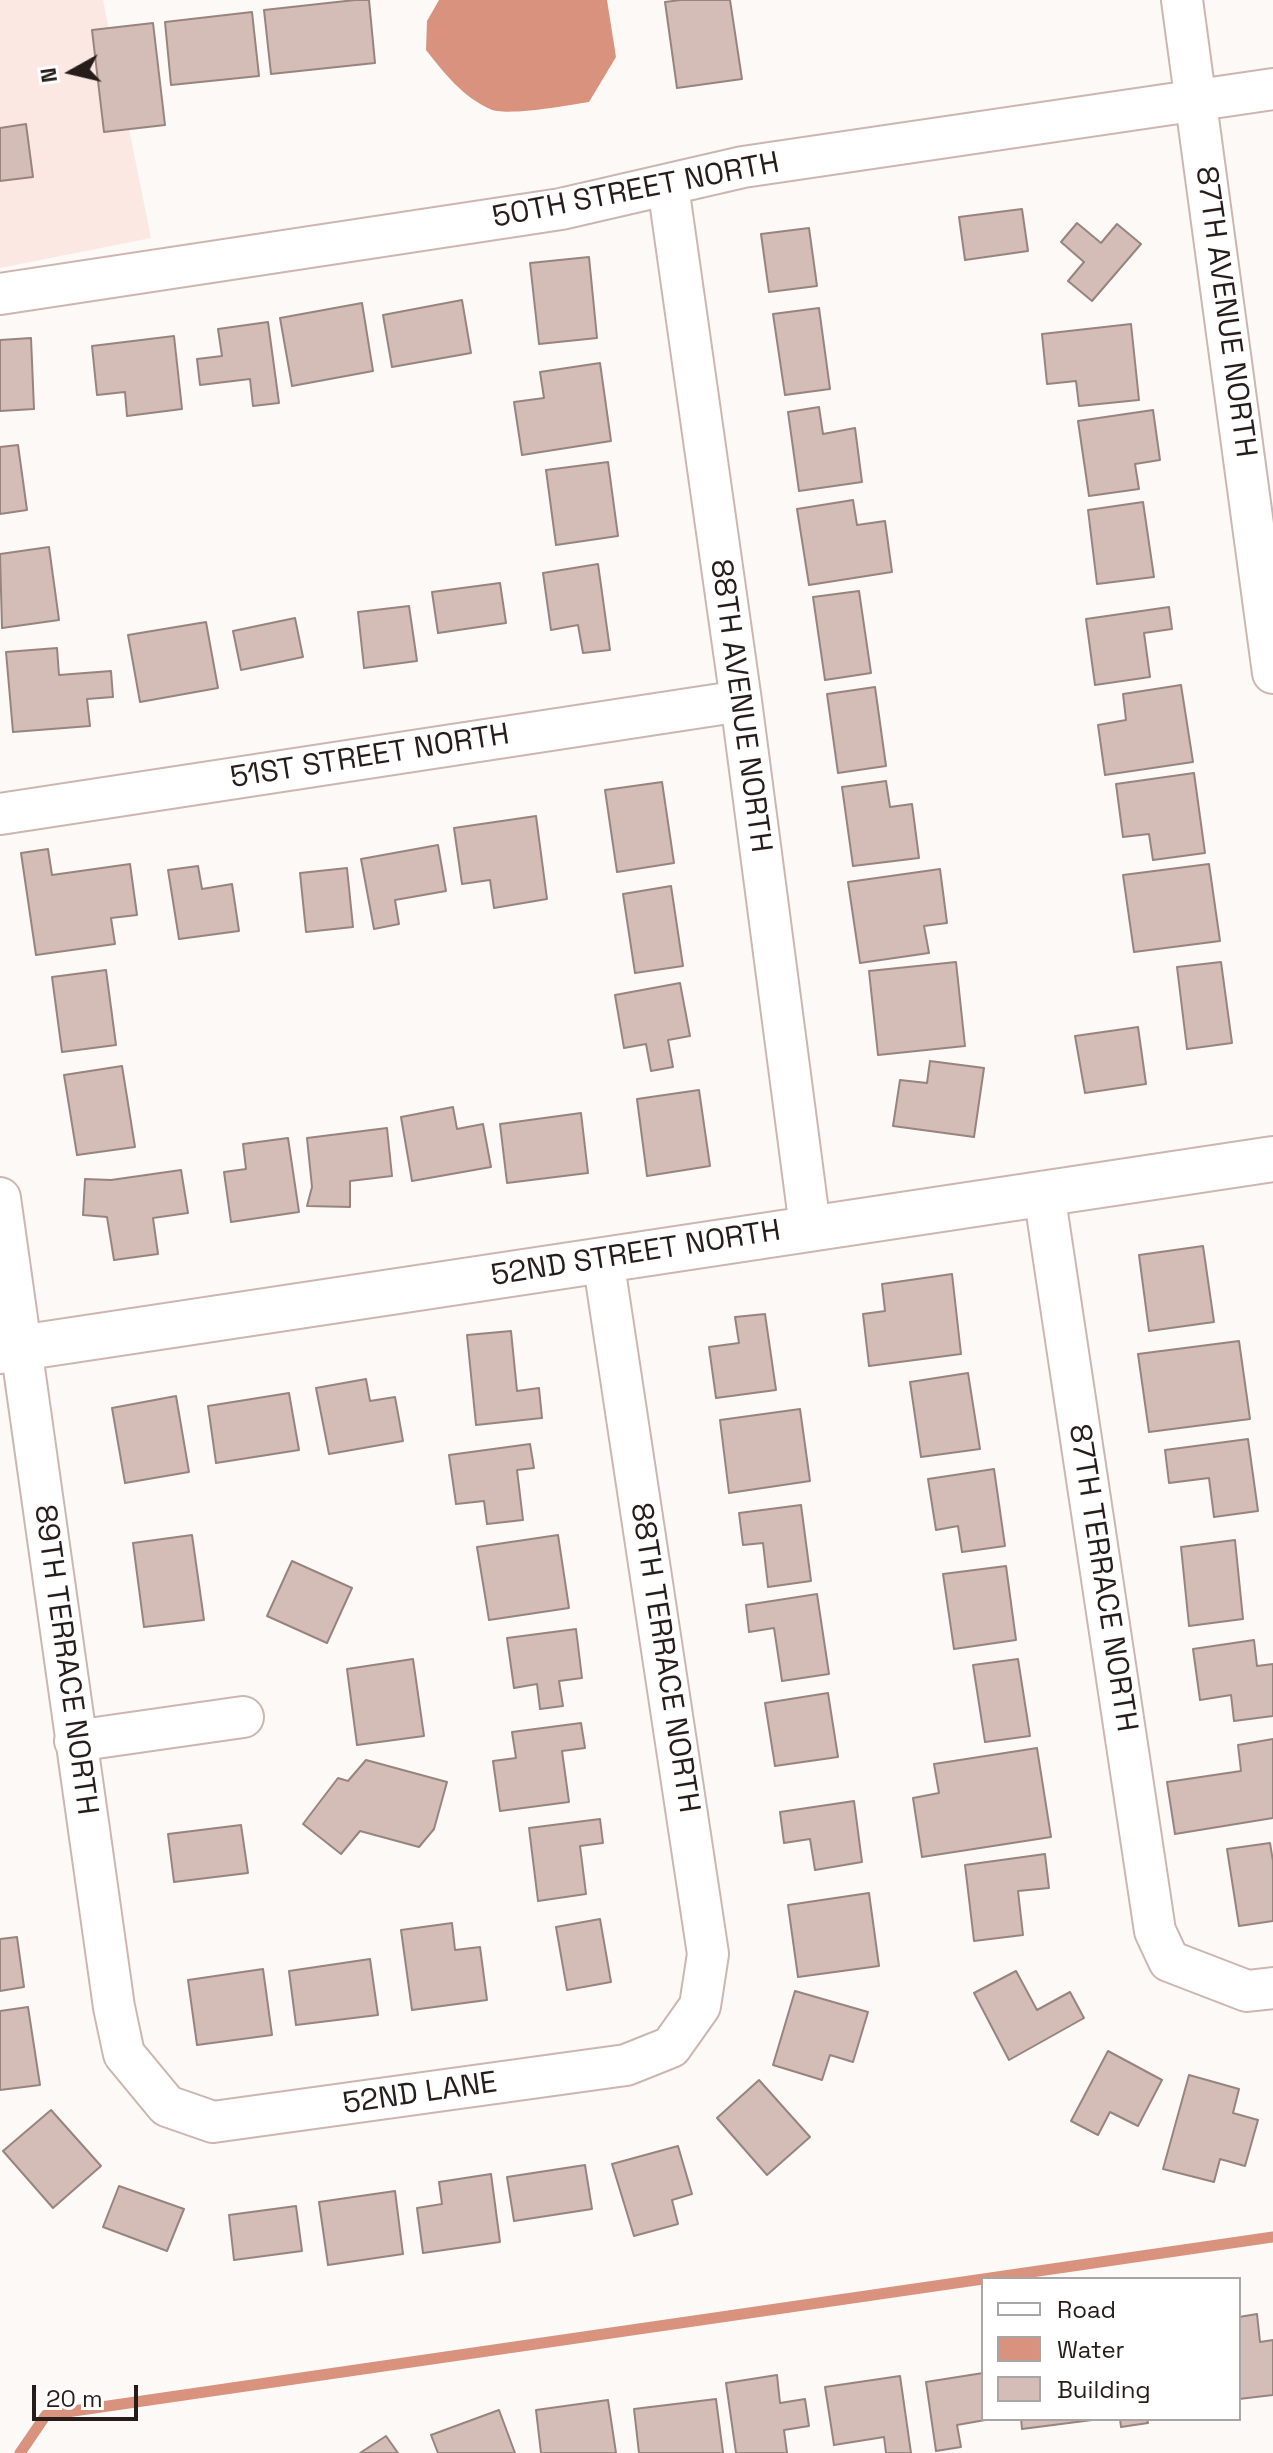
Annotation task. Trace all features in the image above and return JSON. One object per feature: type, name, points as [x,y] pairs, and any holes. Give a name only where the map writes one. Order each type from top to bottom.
[{"type":"street","name":"87TH AVENUE NORTH","points":[[1182,0],[1273,673]]},
{"type":"street","name":"50TH STREET NORTH","points":[[0,294],[561,209],[743,167],[1273,89]]},
{"type":"street","name":"88TH AVENUE NORTH","points":[[668,186],[741,701],[810,1227]]},
{"type":"street","name":"51ST STREET NORTH","points":[[0,814],[741,701]]},
{"type":"street","name":"52ND STREET NORTH","points":[[11,1349],[1273,1159]]},
{"type":"street","name":"87TH TERRACE NORTH","points":[[1044,1193],[1155,1931],[1169,1961],[1247,1991],[1273,1988]]},
{"type":"street","name":"89TH TERRACE NORTH","points":[[0,1198],[11,1349],[75,1741],[114,2007],[124,2054],[167,2106]]},
{"type":"street","name":"88TH TERRACE NORTH","points":[[603,1259],[708,1954],[700,2006],[671,2047]]},
{"type":"street","points":[[75,1741],[243,1717]]},
{"type":"street","name":"52ND LANE","points":[[167,2106],[213,2122],[626,2065],[671,2047]]},
{"type":"shaded area","points":[[0,0],[103,0],[151,238],[0,268]]},
{"type":"water","points":[[439,0],[607,0],[616,57],[589,102],[523,111],[490,109],[462,91],[426,50],[427,21]]},
{"type":"building","points":[[369,0],[375,63],[271,74],[264,10]]},
{"type":"building","points":[[730,0],[742,79],[677,88],[665,2]]},
{"type":"building","points":[[252,12],[259,76],[171,85],[165,22]]},
{"type":"building","points":[[153,23],[165,125],[104,132],[92,30]]},
{"type":"building","points":[[26,124],[33,177],[0,181],[0,128]]},
{"type":"building","points":[[1022,209],[1028,251],[965,260],[959,217]]},
{"type":"building","points":[[1077,223],[1101,243],[1117,224],[1141,244],[1092,301],[1068,281],[1084,262],[1061,242]]},
{"type":"building","points":[[809,228],[817,286],[769,292],[761,234]]},
{"type":"building","points":[[589,257],[597,338],[539,344],[530,263]]},
{"type":"building","points":[[462,300],[471,353],[392,367],[383,315]]},
{"type":"building","points":[[362,303],[373,371],[292,386],[280,318]]},
{"type":"building","points":[[819,308],[830,389],[785,395],[773,314]]},
{"type":"building","points":[[268,322],[279,403],[253,406],[250,379],[200,385],[197,359],[222,356],[218,329]]},
{"type":"building","points":[[1131,324],[1139,400],[1079,406],[1076,381],[1047,384],[1042,334]]},
{"type":"building","points":[[174,336],[182,409],[127,416],[125,392],[97,395],[92,346]]},
{"type":"building","points":[[31,338],[34,409],[0,411],[0,340]]},
{"type":"building","points":[[600,363],[611,441],[522,455],[514,402],[544,398],[540,372]]},
{"type":"building","points":[[819,407],[823,434],[855,428],[862,482],[799,491],[788,412]]},
{"type":"building","points":[[1153,410],[1160,460],[1135,464],[1139,489],[1089,496],[1078,421]]},
{"type":"building","points":[[18,445],[27,510],[0,514],[0,447]]},
{"type":"building","points":[[608,462],[618,536],[556,545],[546,470]]},
{"type":"building","points":[[853,500],[857,525],[885,521],[892,572],[809,585],[797,509]]},
{"type":"building","points":[[1143,502],[1154,577],[1097,584],[1088,510]]},
{"type":"building","points":[[49,547],[59,620],[2,628],[0,554]]},
{"type":"building","points":[[598,564],[610,650],[583,653],[578,625],[551,630],[543,573]]},
{"type":"building","points":[[500,583],[506,623],[438,633],[432,592]]},
{"type":"building","points":[[859,591],[871,673],[825,680],[813,597]]},
{"type":"building","points":[[409,606],[417,661],[364,668],[358,612]]},
{"type":"building","points":[[1169,607],[1172,629],[1144,633],[1150,677],[1095,685],[1086,619]]},
{"type":"building","points":[[295,618],[303,657],[241,670],[233,631]]},
{"type":"building","points":[[206,622],[218,688],[140,702],[128,635]]},
{"type":"building","points":[[57,648],[59,675],[111,671],[113,697],[87,699],[90,726],[13,732],[6,652]]},
{"type":"building","points":[[1181,685],[1193,762],[1105,775],[1098,725],[1126,720],[1123,694]]},
{"type":"building","points":[[875,687],[886,766],[838,773],[827,694]]},
{"type":"building","points":[[1194,773],[1205,853],[1153,860],[1149,834],[1123,837],[1116,784]]},
{"type":"building","points":[[886,781],[890,807],[912,804],[919,858],[853,866],[842,787]]},
{"type":"building","points":[[662,782],[674,863],[617,872],[605,790]]},
{"type":"building","points":[[536,816],[547,899],[494,908],[490,880],[462,884],[454,828]]},
{"type":"building","points":[[438,845],[446,891],[395,900],[399,924],[374,929],[361,859]]},
{"type":"building","points":[[48,849],[52,875],[130,864],[137,915],[111,918],[115,944],[36,955],[21,853]]},
{"type":"building","points":[[1209,864],[1220,941],[1134,952],[1123,875]]},
{"type":"building","points":[[198,866],[202,889],[232,884],[239,931],[179,939],[168,870]]},
{"type":"building","points":[[347,868],[353,927],[306,932],[300,873]]},
{"type":"building","points":[[940,869],[947,923],[924,926],[929,953],[860,963],[848,882]]},
{"type":"building","points":[[671,886],[683,966],[635,973],[623,894]]},
{"type":"building","points":[[956,962],[965,1046],[878,1055],[869,971]]},
{"type":"building","points":[[1221,962],[1232,1043],[1187,1049],[1177,967]]},
{"type":"building","points":[[106,970],[116,1045],[62,1052],[52,977]]},
{"type":"building","points":[[680,983],[690,1036],[668,1040],[673,1067],[651,1071],[646,1044],[624,1048],[615,995]]},
{"type":"building","points":[[1138,1027],[1146,1084],[1085,1093],[1075,1036]]},
{"type":"building","points":[[930,1061],[984,1068],[974,1137],[893,1126],[900,1080],[927,1083]]},
{"type":"building","points":[[122,1066],[135,1147],[77,1155],[64,1075]]},
{"type":"building","points":[[699,1090],[710,1166],[647,1176],[637,1099]]},
{"type":"building","points":[[453,1107],[457,1129],[483,1124],[491,1167],[412,1181],[401,1117]]},
{"type":"building","points":[[581,1113],[588,1173],[507,1183],[500,1124]]},
{"type":"building","points":[[387,1128],[392,1176],[350,1181],[350,1207],[307,1206],[312,1187],[307,1138]]},
{"type":"building","points":[[288,1138],[299,1212],[231,1222],[224,1172],[246,1169],[243,1144]]},
{"type":"building","points":[[181,1170],[188,1213],[153,1218],[158,1254],[114,1260],[107,1217],[83,1215],[85,1179],[111,1180]]},
{"type":"building","points":[[1203,1246],[1214,1322],[1149,1331],[1139,1255]]},
{"type":"building","points":[[952,1274],[961,1354],[869,1366],[863,1314],[885,1311],[882,1284]]},
{"type":"building","points":[[765,1314],[776,1390],[716,1398],[709,1347],[739,1343],[735,1317]]},
{"type":"building","points":[[511,1331],[517,1391],[539,1388],[542,1418],[476,1425],[467,1335]]},
{"type":"building","points":[[1239,1341],[1250,1419],[1149,1432],[1138,1354]]},
{"type":"building","points":[[968,1373],[980,1449],[921,1457],[910,1382]]},
{"type":"building","points":[[366,1379],[370,1401],[395,1397],[403,1441],[329,1454],[316,1388]]},
{"type":"building","points":[[289,1393],[299,1450],[216,1463],[208,1406]]},
{"type":"building","points":[[176,1396],[189,1472],[125,1483],[112,1408]]},
{"type":"building","points":[[800,1409],[810,1481],[729,1493],[720,1420]]},
{"type":"building","points":[[1248,1439],[1258,1511],[1214,1517],[1209,1478],[1169,1483],[1165,1450]]},
{"type":"building","points":[[530,1444],[534,1468],[517,1470],[523,1520],[487,1524],[484,1501],[456,1504],[449,1455]]},
{"type":"building","points":[[994,1469],[1005,1546],[962,1552],[958,1526],[936,1530],[928,1479]]},
{"type":"building","points":[[801,1505],[811,1581],[768,1587],[763,1543],[743,1545],[739,1513]]},
{"type":"building","points":[[192,1535],[204,1620],[144,1627],[133,1543]]},
{"type":"building","points":[[558,1535],[569,1608],[489,1620],[477,1547]]},
{"type":"building","points":[[1235,1540],[1243,1619],[1189,1626],[1181,1547]]},
{"type":"building","points":[[292,1561],[352,1588],[327,1643],[267,1616]]},
{"type":"building","points":[[1006,1566],[1016,1640],[954,1649],[943,1574]]},
{"type":"building","points":[[817,1594],[829,1674],[782,1681],[774,1628],[749,1632],[746,1605]]},
{"type":"building","points":[[576,1629],[582,1678],[559,1681],[563,1706],[540,1709],[537,1684],[514,1688],[507,1638]]},
{"type":"building","points":[[1254,1640],[1257,1666],[1273,1664],[1273,1716],[1234,1721],[1231,1695],[1200,1700],[1193,1649]]},
{"type":"building","points":[[413,1659],[424,1736],[357,1745],[347,1669]]},
{"type":"building","points":[[1018,1659],[1030,1736],[985,1742],[973,1665]]},
{"type":"building","points":[[828,1693],[838,1757],[775,1766],[765,1703]]},
{"type":"building","points":[[581,1723],[585,1748],[562,1751],[569,1802],[500,1811],[493,1761],[516,1758],[512,1732]]},
{"type":"building","points":[[1273,1739],[1273,1818],[1175,1834],[1167,1782],[1241,1771],[1238,1745]]},
{"type":"building","points":[[1037,1748],[1051,1837],[922,1857],[913,1798],[939,1793],[934,1764]]},
{"type":"building","points":[[366,1760],[447,1782],[434,1829],[419,1847],[360,1831],[341,1854],[303,1824],[338,1778],[348,1781]]},
{"type":"building","points":[[854,1801],[862,1862],[815,1870],[810,1839],[784,1843],[780,1812]]},
{"type":"building","points":[[600,1819],[603,1843],[580,1846],[586,1894],[538,1901],[529,1828]]},
{"type":"building","points":[[241,1825],[248,1873],[174,1882],[168,1834]]},
{"type":"building","points":[[1270,1843],[1273,1921],[1239,1926],[1227,1849]]},
{"type":"building","points":[[1045,1854],[1049,1888],[1018,1891],[1023,1935],[974,1941],[965,1865]]},
{"type":"building","points":[[869,1893],[879,1966],[798,1977],[788,1905]]},
{"type":"building","points":[[600,1919],[611,1982],[567,1990],[556,1927]]},
{"type":"building","points":[[452,1923],[455,1950],[480,1947],[487,2000],[412,2010],[401,1930]]},
{"type":"building","points":[[17,1937],[24,1987],[0,1991],[0,1939]]},
{"type":"building","points":[[370,1959],[378,2015],[296,2025],[289,1971]]},
{"type":"building","points":[[263,1969],[272,2035],[197,2045],[188,1980]]},
{"type":"building","points":[[1016,1971],[1037,2010],[1070,1992],[1084,2018],[1009,2060],[974,1993]]},
{"type":"building","points":[[795,1991],[868,2012],[853,2062],[830,2055],[822,2080],[773,2065]]},
{"type":"building","points":[[28,2007],[40,2085],[0,2090],[0,2011]]},
{"type":"building","points":[[1108,2051],[1162,2080],[1138,2126],[1110,2112],[1098,2135],[1071,2121]]},
{"type":"building","points":[[1189,2075],[1239,2089],[1233,2113],[1258,2120],[1245,2166],[1220,2159],[1214,2182],[1163,2169]]},
{"type":"building","points":[[759,2080],[810,2137],[767,2175],[717,2118]]},
{"type":"building","points":[[51,2110],[101,2166],[53,2208],[3,2151]]},
{"type":"building","points":[[678,2146],[692,2194],[672,2200],[678,2224],[634,2236],[612,2164]]},
{"type":"building","points":[[585,2165],[592,2209],[514,2221],[507,2177]]},
{"type":"building","points":[[491,2174],[500,2242],[423,2253],[417,2208],[442,2204],[439,2182]]},
{"type":"building","points":[[119,2186],[184,2209],[167,2251],[103,2227]]},
{"type":"building","points":[[395,2191],[403,2254],[328,2265],[319,2202]]},
{"type":"building","points":[[296,2206],[302,2251],[234,2260],[229,2215]]},
{"type":"building","points":[[1257,2314],[1260,2342],[1273,2340],[1273,2395],[1241,2399],[1241,2317]]},
{"type":"building","points":[[981,2373],[981,2421],[957,2425],[961,2447],[936,2451],[926,2382]]},
{"type":"building","points":[[777,2375],[780,2403],[805,2399],[809,2426],[784,2430],[787,2453],[736,2453],[726,2383]]},
{"type":"building","points":[[900,2376],[911,2453],[886,2453],[884,2437],[834,2445],[825,2387]]},
{"type":"building","points":[[716,2399],[723,2453],[639,2453],[634,2409]]},
{"type":"building","points":[[608,2400],[616,2453],[541,2453],[536,2410]]},
{"type":"building","points":[[499,2410],[515,2453],[438,2453],[431,2435]]},
{"type":"building","points":[[1021,2421],[1084,2421],[1022,2429]]},
{"type":"building","points":[[1120,2421],[1148,2423],[1121,2427]]},
{"type":"building","points":[[386,2436],[398,2453],[360,2453]]},
{"type":"waterway","points":[[997,2277],[1273,2237]]},
{"type":"waterway","points":[[20,2453],[46,2415],[981,2279]]}]
